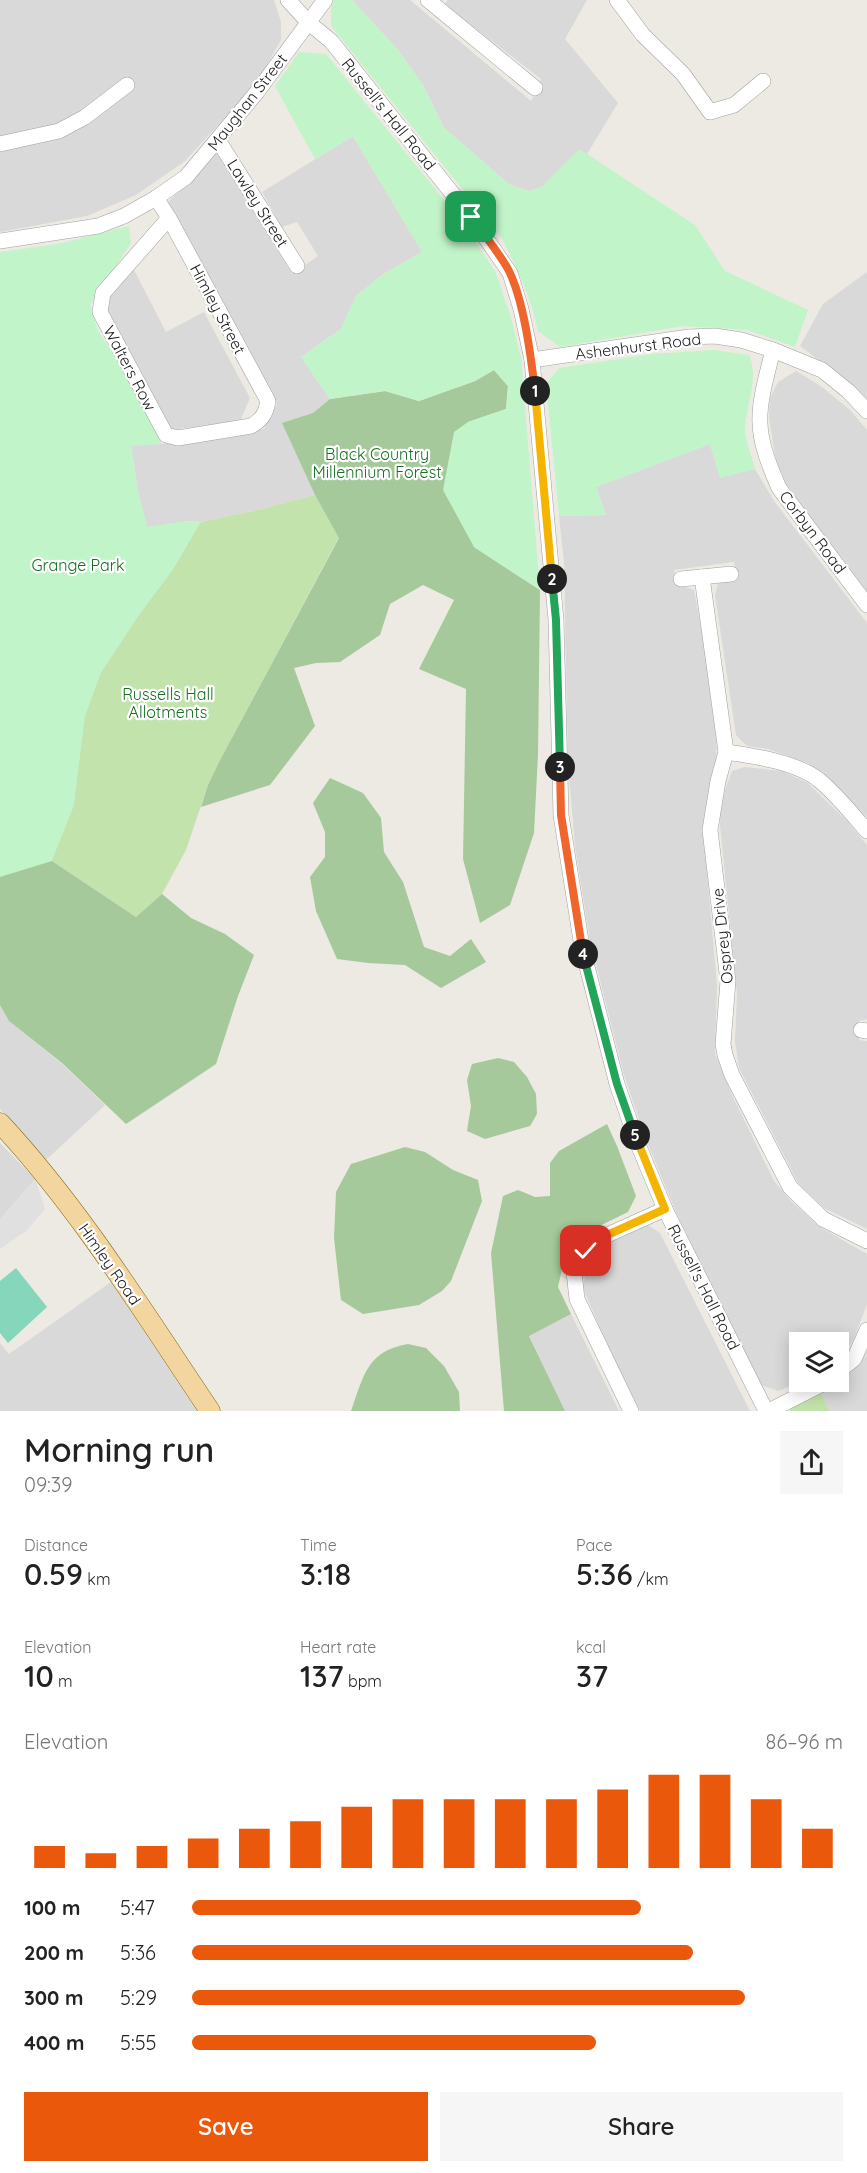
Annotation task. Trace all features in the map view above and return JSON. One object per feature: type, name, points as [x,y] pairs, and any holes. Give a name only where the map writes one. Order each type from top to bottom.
[{"type":"main road","name":"Himley Road","points":[[3,1133],[74,1212],[210,1411]]},
{"type":"street","points":[[288,0],[309,23]]},
{"type":"street","name":"Maughan Street","points":[[0,241],[98,226],[124,216],[156,198],[186,177],[218,140],[325,0]]},
{"type":"street","points":[[428,0],[535,88]]},
{"type":"street","points":[[617,0],[643,35],[683,74],[710,112],[734,105],[763,81]]},
{"type":"street","name":"Russell's Hall Road","points":[[309,23],[331,41],[471,217],[510,273],[521,309],[532,360],[556,620],[561,815],[582,947],[617,1084],[665,1209],[767,1411]]},
{"type":"street","points":[[0,144],[59,131],[85,117],[127,85]]},
{"type":"street","name":"Lawley Street","points":[[218,140],[297,266]]},
{"type":"street","name":"Himley Street","points":[[156,198],[268,401],[267,410],[260,421],[251,426],[178,438],[166,435]]},
{"type":"street","name":"Walters Row","points":[[166,435],[100,312],[103,293],[169,218]]},
{"type":"street","name":"Ashenhurst Road","points":[[532,360],[689,337],[715,336],[741,340],[773,350],[822,370],[867,411]]},
{"type":"street","name":"Corbyn Road","points":[[773,350],[760,402],[759,418],[760,436],[770,467],[779,488],[867,605]]},
{"type":"street","points":[[681,579],[731,574]]},
{"type":"street","name":"Osprey Drive","points":[[702,577],[726,752],[718,781],[710,830],[728,981],[723,1044],[725,1055],[741,1093],[790,1186],[823,1219],[867,1241]]},
{"type":"street","points":[[726,752],[786,765],[817,779],[839,798],[867,831]]},
{"type":"street","points":[[631,1411],[577,1299],[574,1272],[582,1256],[594,1243],[665,1209]]},
{"type":"street","points":[[849,1363],[854,1359],[867,1330]]},
{"type":"street","points":[[767,1411],[806,1392]]},
{"type":"shaded area","points":[[0,0],[274,0],[281,22],[281,40],[264,70],[231,111],[185,161],[136,195],[87,216],[0,232]]},
{"type":"shaded area","points":[[352,0],[410,0],[531,101],[541,79],[444,4],[448,0],[587,0],[565,39],[618,103],[587,154],[579,150],[542,187],[529,191],[510,185],[444,128],[423,85],[398,50]]},
{"type":"shaded area","points":[[353,136],[422,252],[382,275],[356,296],[341,329],[301,357],[330,399],[313,413],[283,424],[315,495],[201,522],[187,521],[147,528],[131,445],[162,444],[264,429],[277,404],[167,203],[216,152],[292,274],[318,256],[297,222],[282,227],[262,192]]},
{"type":"shaded area","points":[[134,270],[166,332],[204,312],[250,398],[240,421],[170,430],[105,305],[109,295]]},
{"type":"shaded area","points":[[867,272],[867,400],[857,389],[800,346],[823,304]]},
{"type":"shaded area","points":[[796,371],[822,387],[850,410],[867,430],[867,592],[787,486],[776,462],[769,418],[770,398],[778,382]]},
{"type":"shaded area","points":[[710,444],[720,477],[755,469],[774,501],[867,623],[867,817],[828,778],[808,763],[768,749],[747,746],[736,735],[715,595],[718,584],[725,579],[737,577],[734,562],[674,570],[677,584],[694,590],[712,687],[717,735],[716,759],[703,828],[717,985],[715,1054],[732,1095],[774,1181],[792,1202],[820,1227],[867,1254],[867,1304],[854,1339],[849,1346],[849,1332],[789,1332],[789,1387],[778,1391],[762,1385],[755,1376],[676,1212],[645,1137],[624,1075],[590,941],[575,846],[568,764],[564,562],[559,516],[606,515],[596,487]]},
{"type":"shaded area","points":[[744,767],[782,771],[808,783],[848,822],[867,845],[867,1019],[859,1021],[859,1040],[867,1041],[867,1229],[824,1208],[798,1183],[739,1068],[735,1041],[737,994],[719,815],[732,771]]},
{"type":"shaded area","points":[[0,1005],[9,1021],[61,1063],[105,1105],[46,1160],[0,1109]]},
{"type":"shaded area","points":[[0,1143],[35,1179],[0,1219]]},
{"type":"shaded area","points":[[35,1179],[45,1209],[26,1231],[0,1249],[0,1219]]},
{"type":"shaded area","points":[[648,1225],[660,1233],[750,1411],[640,1411],[583,1288],[586,1269],[592,1256],[619,1237]]},
{"type":"shaded area","points":[[111,1282],[197,1411],[0,1411],[0,1343],[9,1354]]},
{"type":"shaded area","points":[[571,1314],[619,1411],[565,1411],[529,1335]]},
{"type":"shaded area","points":[[867,1352],[867,1411],[829,1411],[821,1393],[849,1392],[849,1374],[859,1365]]},
{"type":"green space","points":[[334,0],[352,0],[398,50],[423,85],[444,128],[510,185],[529,191],[542,187],[579,150],[587,154],[695,225],[725,271],[808,310],[795,347],[747,330],[683,326],[560,347],[538,331],[523,282],[501,237],[331,26],[331,6]]},
{"type":"green space","points":[[299,52],[326,54],[461,221],[495,271],[510,314],[521,358],[540,590],[474,547],[443,490],[454,432],[468,422],[506,409],[508,386],[494,370],[475,381],[419,401],[385,391],[330,399],[301,357],[341,329],[356,296],[382,275],[422,252],[353,136],[315,159],[275,86]]},
{"type":"green space","name":"Grange Park","points":[[129,226],[131,243],[90,305],[98,331],[124,370],[162,444],[131,446],[147,527],[187,521],[201,522],[173,570],[140,614],[101,673],[85,717],[74,806],[52,861],[0,877],[0,252],[58,244]]},
{"type":"green space","points":[[714,350],[749,355],[753,383],[745,431],[755,469],[720,478],[710,444],[596,487],[606,515],[559,516],[546,384],[559,368],[652,354]]},
{"type":"green space","name":"Black Country Millennium Forest","points":[[494,370],[508,386],[506,409],[468,422],[474,547],[540,590],[538,755],[534,833],[510,905],[480,923],[463,859],[466,689],[419,669],[454,600],[423,585],[390,604],[380,635],[340,662],[316,663],[294,668],[315,726],[270,785],[201,807],[219,762],[339,538],[315,495],[282,423],[313,413],[330,399],[385,391],[419,401],[475,381]]},
{"type":"green space","name":"Russells Hall Allotments","points":[[315,495],[339,537],[219,762],[208,785],[186,850],[162,894],[136,917],[52,861],[74,806],[85,717],[101,673],[140,614],[173,570],[201,522]]},
{"type":"green space","points":[[201,522],[173,570],[140,614],[101,673],[85,717],[74,806],[52,861],[136,917],[162,894],[191,918],[225,934],[254,955],[216,1064],[126,1124],[62,1063],[9,1021],[0,1005],[0,788]]},
{"type":"green space","points":[[330,778],[363,793],[381,818],[384,852],[403,882],[424,947],[450,956],[471,939],[486,962],[441,988],[405,965],[337,959],[316,911],[310,877],[325,857],[325,832],[313,803]]},
{"type":"green space","points":[[498,1058],[514,1062],[527,1077],[536,1094],[537,1114],[530,1126],[485,1139],[467,1131],[471,1106],[467,1080],[472,1064]]},
{"type":"green space","points":[[607,1124],[636,1196],[628,1212],[583,1234],[563,1265],[558,1287],[571,1314],[529,1336],[565,1411],[504,1411],[491,1253],[503,1196],[518,1190],[535,1197],[550,1196],[550,1163],[559,1151]]},
{"type":"green space","points":[[405,1147],[425,1152],[453,1170],[478,1180],[482,1201],[451,1281],[442,1291],[419,1305],[363,1314],[341,1300],[334,1238],[336,1192],[351,1164]]},
{"type":"green space","points":[[16,1268],[47,1307],[8,1343],[0,1333],[0,1281]]},
{"type":"green space","points":[[408,1344],[426,1348],[444,1366],[459,1392],[460,1411],[351,1411],[364,1376],[375,1359],[394,1347]]},
{"type":"green space","points":[[821,1393],[829,1411],[790,1411],[791,1408]]},
{"type":"route","points":[[471,217],[510,273],[521,309],[532,360],[556,620],[561,815],[582,947],[617,1084],[665,1209],[605,1236],[586,1251]]}]
